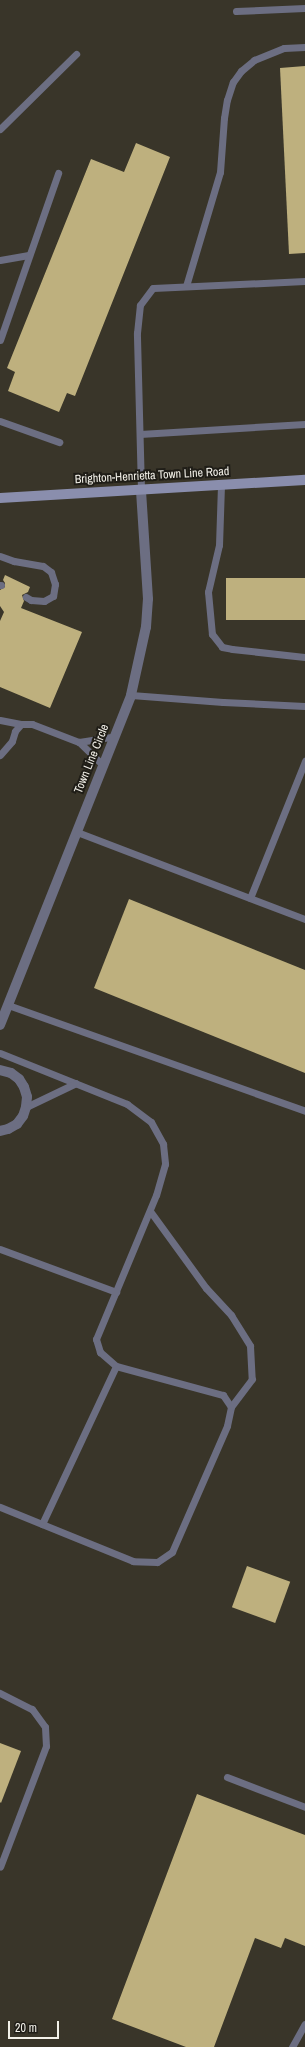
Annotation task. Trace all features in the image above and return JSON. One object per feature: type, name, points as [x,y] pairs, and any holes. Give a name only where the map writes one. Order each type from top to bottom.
[{"type":"street","name":"Brighton-Henrietta Town Line Road","points":[[0,498],[305,480]]},
{"type":"street","name":"Town Line Circle","points":[[0,1025],[131,695],[146,627],[148,599],[141,490]]},
{"type":"street","points":[[0,1070],[10,1073],[19,1079],[26,1092],[26,1107],[23,1116],[16,1124],[8,1129],[0,1131]]},
{"type":"lane","points":[[236,11],[305,8]]},
{"type":"lane","points":[[186,286],[220,172],[224,118],[227,100],[233,82],[241,71],[254,60],[284,48],[305,47]]},
{"type":"lane","points":[[0,129],[76,54]]},
{"type":"lane","points":[[0,340],[3,320],[29,255],[58,173]]},
{"type":"lane","points":[[0,260],[29,255]]},
{"type":"lane","points":[[141,490],[137,333],[140,305],[153,288],[305,281]]},
{"type":"lane","points":[[0,421],[59,442]]},
{"type":"lane","points":[[140,434],[305,424]]},
{"type":"lane","points":[[220,485],[219,545],[208,592],[212,634],[222,647],[305,657]]},
{"type":"lane","points":[[0,556],[14,561],[43,566],[51,572],[55,584],[53,596],[44,601],[31,600],[26,597]]},
{"type":"lane","points":[[131,695],[305,706]]},
{"type":"lane","points":[[0,720],[21,724],[32,724],[79,742],[103,765]]},
{"type":"lane","points":[[0,755],[12,741],[15,731],[21,724]]},
{"type":"lane","points":[[79,742],[115,736]]},
{"type":"lane","points":[[250,898],[305,761]]},
{"type":"lane","points":[[77,832],[305,919]]},
{"type":"lane","points":[[8,1005],[305,1111]]},
{"type":"lane","points":[[0,1052],[127,1104],[151,1122],[163,1144],[165,1164],[150,1211],[96,1339],[100,1352],[116,1366],[223,1395],[231,1407]]},
{"type":"lane","points":[[26,1107],[76,1083]]},
{"type":"lane","points":[[0,1507],[133,1561],[157,1562],[172,1552],[227,1426],[231,1407],[252,1379],[250,1346],[231,1316],[206,1288],[150,1211]]},
{"type":"lane","points":[[0,1249],[116,1292]]},
{"type":"lane","points":[[42,1524],[116,1366]]},
{"type":"lane","points":[[0,1693],[32,1708],[45,1727],[46,1746],[0,1867]]},
{"type":"lane","points":[[227,1777],[305,1807]]},
{"type":"lane","points":[[292,2047],[305,2024]]},
{"type":"building","points":[[305,66],[305,253],[289,254],[280,68]]},
{"type":"building","points":[[136,143],[170,157],[75,396],[67,393],[59,412],[8,391],[15,372],[7,368],[91,159],[124,172]]},
{"type":"building","points":[[5,575],[30,587],[28,592],[22,595],[24,601],[21,608],[82,632],[50,708],[0,687],[0,621],[4,612],[0,606],[0,590],[5,587],[3,580]]},
{"type":"building","points":[[226,578],[305,578],[305,620],[226,620]]},
{"type":"building","points":[[129,899],[305,970],[305,1073],[94,988]]},
{"type":"building","points":[[247,1566],[290,1582],[275,1623],[232,1607]]},
{"type":"building","points":[[0,1743],[21,1751],[1,1803],[0,1802]]},
{"type":"building","points":[[197,1794],[305,1835],[305,1946],[285,1938],[281,1948],[255,1938],[214,2047],[186,2047],[112,2019]]}]
